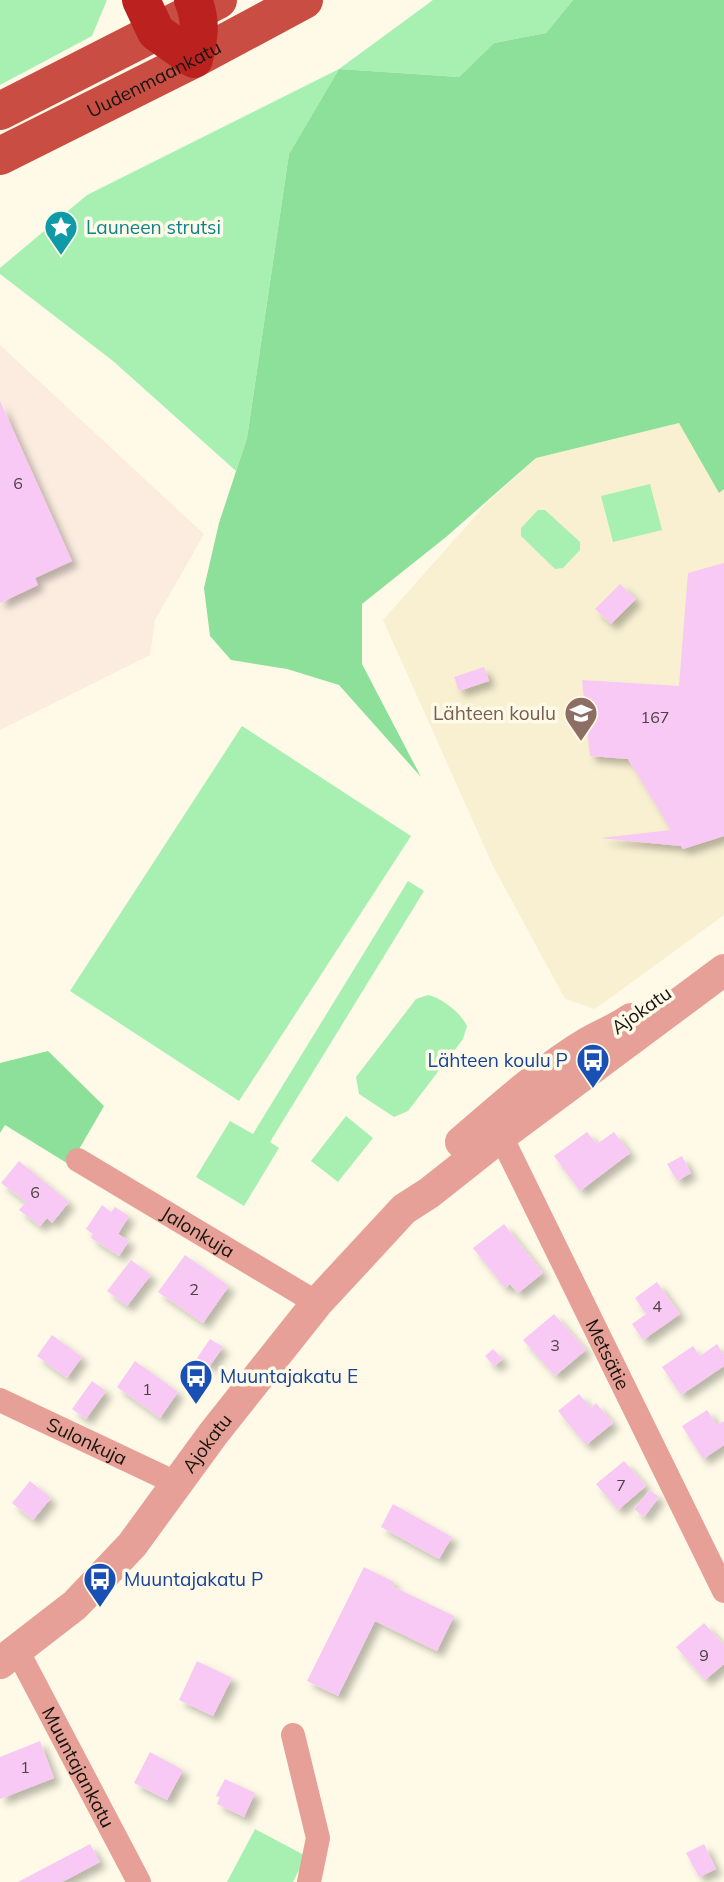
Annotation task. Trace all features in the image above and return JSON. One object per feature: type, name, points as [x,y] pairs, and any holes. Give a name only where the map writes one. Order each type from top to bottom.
[{"type":"highway","points":[[148,16],[194,59],[203,4]]},
{"type":"main road","name":"Uudenmaankatu","points":[[0,156],[194,59],[304,0]]},
{"type":"main road","points":[[0,111],[148,16],[203,4]]},
{"type":"street","name":"Ajokatu","points":[[496,1126],[514,1096],[589,1042],[618,1028],[724,950]]},
{"type":"street","name":"Ajokatu","points":[[9,1658],[75,1605],[132,1545],[176,1483],[317,1303],[404,1209],[429,1193],[496,1126],[724,970]]},
{"type":"street","name":"Metsätie","points":[[496,1126],[724,1591]]},
{"type":"street","name":"Jalonkuja","points":[[78,1160],[317,1303]]},
{"type":"street","name":"Sulonkuja","points":[[0,1400],[176,1483]]},
{"type":"street","name":"Muuntajankatu","points":[[9,1658],[139,1882]]},
{"type":"street","points":[[293,1735],[318,1838],[309,1882]]},
{"type":"shaded area","points":[[0,345],[204,534],[155,620],[150,655],[0,730]]},
{"type":"shaded area","name":"Lähteen koulu","points":[[679,423],[719,493],[724,489],[724,915],[595,1009],[565,999],[493,866],[383,620],[486,504],[536,458]]},
{"type":"green space","points":[[0,0],[107,0],[92,36],[0,85]]},
{"type":"green space","points":[[433,0],[573,0],[546,33],[494,43],[459,77],[339,69]]},
{"type":"green space","points":[[573,0],[724,0],[724,489],[719,493],[679,423],[536,458],[446,537],[362,604],[362,664],[421,777],[339,685],[287,669],[231,660],[210,636],[204,588],[219,523],[247,438],[289,154],[339,69],[459,77],[494,43],[546,33]]},
{"type":"green space","points":[[339,69],[289,154],[247,438],[236,471],[113,361],[0,274],[0,268],[87,195]]},
{"type":"green space","points":[[650,484],[662,530],[613,542],[601,496]]},
{"type":"green space","points":[[538,510],[545,510],[580,542],[580,550],[563,568],[555,569],[521,536],[521,528]]},
{"type":"green space","points":[[242,726],[411,836],[239,1101],[70,991]]},
{"type":"green space","points":[[408,881],[424,891],[270,1142],[279,1148],[244,1206],[196,1177],[230,1121],[253,1134]]},
{"type":"green space","points":[[428,995],[450,1007],[467,1026],[463,1039],[408,1111],[394,1117],[359,1094],[356,1077],[416,999]]},
{"type":"green space","points":[[48,1051],[104,1106],[70,1165],[5,1125],[0,1133],[0,1063]]},
{"type":"green space","points":[[346,1116],[373,1138],[338,1182],[311,1161]]},
{"type":"green space","points":[[255,1829],[306,1856],[293,1882],[227,1882]]},
{"type":"building","points":[[0,401],[72,561],[35,578],[38,585],[0,603]]},
{"type":"building","points":[[724,563],[724,836],[683,849],[681,846],[600,838],[671,830],[628,759],[590,756],[582,680],[679,686],[688,573]]},
{"type":"building","points":[[620,584],[636,599],[611,624],[595,609]]},
{"type":"building","points":[[484,667],[489,681],[459,691],[454,677]]},
{"type":"building","points":[[587,1132],[597,1144],[614,1132],[630,1153],[580,1191],[554,1156]]},
{"type":"building","points":[[682,1156],[691,1173],[677,1181],[667,1164]]},
{"type":"building","points":[[19,1161],[69,1202],[52,1223],[47,1218],[40,1226],[19,1210],[26,1202],[1,1183]]},
{"type":"building","points":[[102,1205],[111,1212],[115,1207],[129,1216],[118,1234],[129,1241],[119,1256],[91,1238],[93,1234],[86,1229]]},
{"type":"building","points":[[504,1224],[543,1273],[518,1293],[510,1284],[505,1288],[473,1248]]},
{"type":"building","points":[[185,1255],[229,1286],[203,1323],[158,1292]]},
{"type":"building","points":[[131,1260],[151,1275],[127,1306],[107,1291]]},
{"type":"building","points":[[657,1282],[680,1314],[643,1340],[632,1324],[646,1314],[635,1298]]},
{"type":"building","points":[[554,1314],[586,1350],[555,1376],[523,1340]]},
{"type":"building","points":[[52,1335],[82,1357],[67,1378],[37,1356]]},
{"type":"building","points":[[210,1339],[223,1347],[209,1367],[197,1358]]},
{"type":"building","points":[[717,1344],[724,1355],[724,1366],[681,1395],[662,1367],[693,1346],[700,1356]]},
{"type":"building","points":[[493,1349],[503,1359],[494,1366],[485,1356]]},
{"type":"building","points":[[135,1361],[178,1392],[160,1418],[117,1387]]},
{"type":"building","points":[[92,1381],[106,1391],[86,1419],[72,1409]]},
{"type":"building","points":[[579,1394],[591,1408],[596,1403],[613,1423],[586,1445],[558,1411]]},
{"type":"building","points":[[707,1410],[717,1425],[724,1421],[724,1445],[703,1459],[682,1426]]},
{"type":"building","points":[[624,1461],[646,1486],[618,1510],[596,1484]]},
{"type":"building","points":[[30,1481],[51,1498],[33,1520],[12,1503]]},
{"type":"building","points":[[650,1490],[659,1497],[644,1517],[634,1509]]},
{"type":"building","points":[[393,1504],[452,1537],[439,1559],[381,1527]]},
{"type":"building","points":[[364,1567],[394,1582],[392,1586],[454,1616],[437,1651],[375,1621],[338,1696],[307,1681]]},
{"type":"building","points":[[704,1623],[724,1645],[724,1664],[705,1680],[676,1647]]},
{"type":"building","points":[[197,1661],[232,1678],[213,1716],[179,1700]]},
{"type":"building","points":[[40,1741],[54,1778],[0,1799],[0,1757]]},
{"type":"building","points":[[150,1752],[183,1770],[167,1800],[134,1783]]},
{"type":"building","points":[[225,1779],[255,1793],[244,1817],[217,1804],[220,1797],[216,1796]]},
{"type":"building","points":[[90,1844],[100,1862],[62,1882],[18,1882]]},
{"type":"building","points":[[704,1844],[716,1869],[699,1877],[686,1853]]},
{"type":"place","name":"Launeen strutsi","points":[[61,257]]},
{"type":"place","name":"Lähteen koulu","points":[[581,743]]},
{"type":"place","name":"Lähteen koulu P","points":[[593,1090]]},
{"type":"place","name":"Muuntajakatu E","points":[[196,1406]]},
{"type":"place","name":"Muuntajakatu P","points":[[100,1609]]}]
